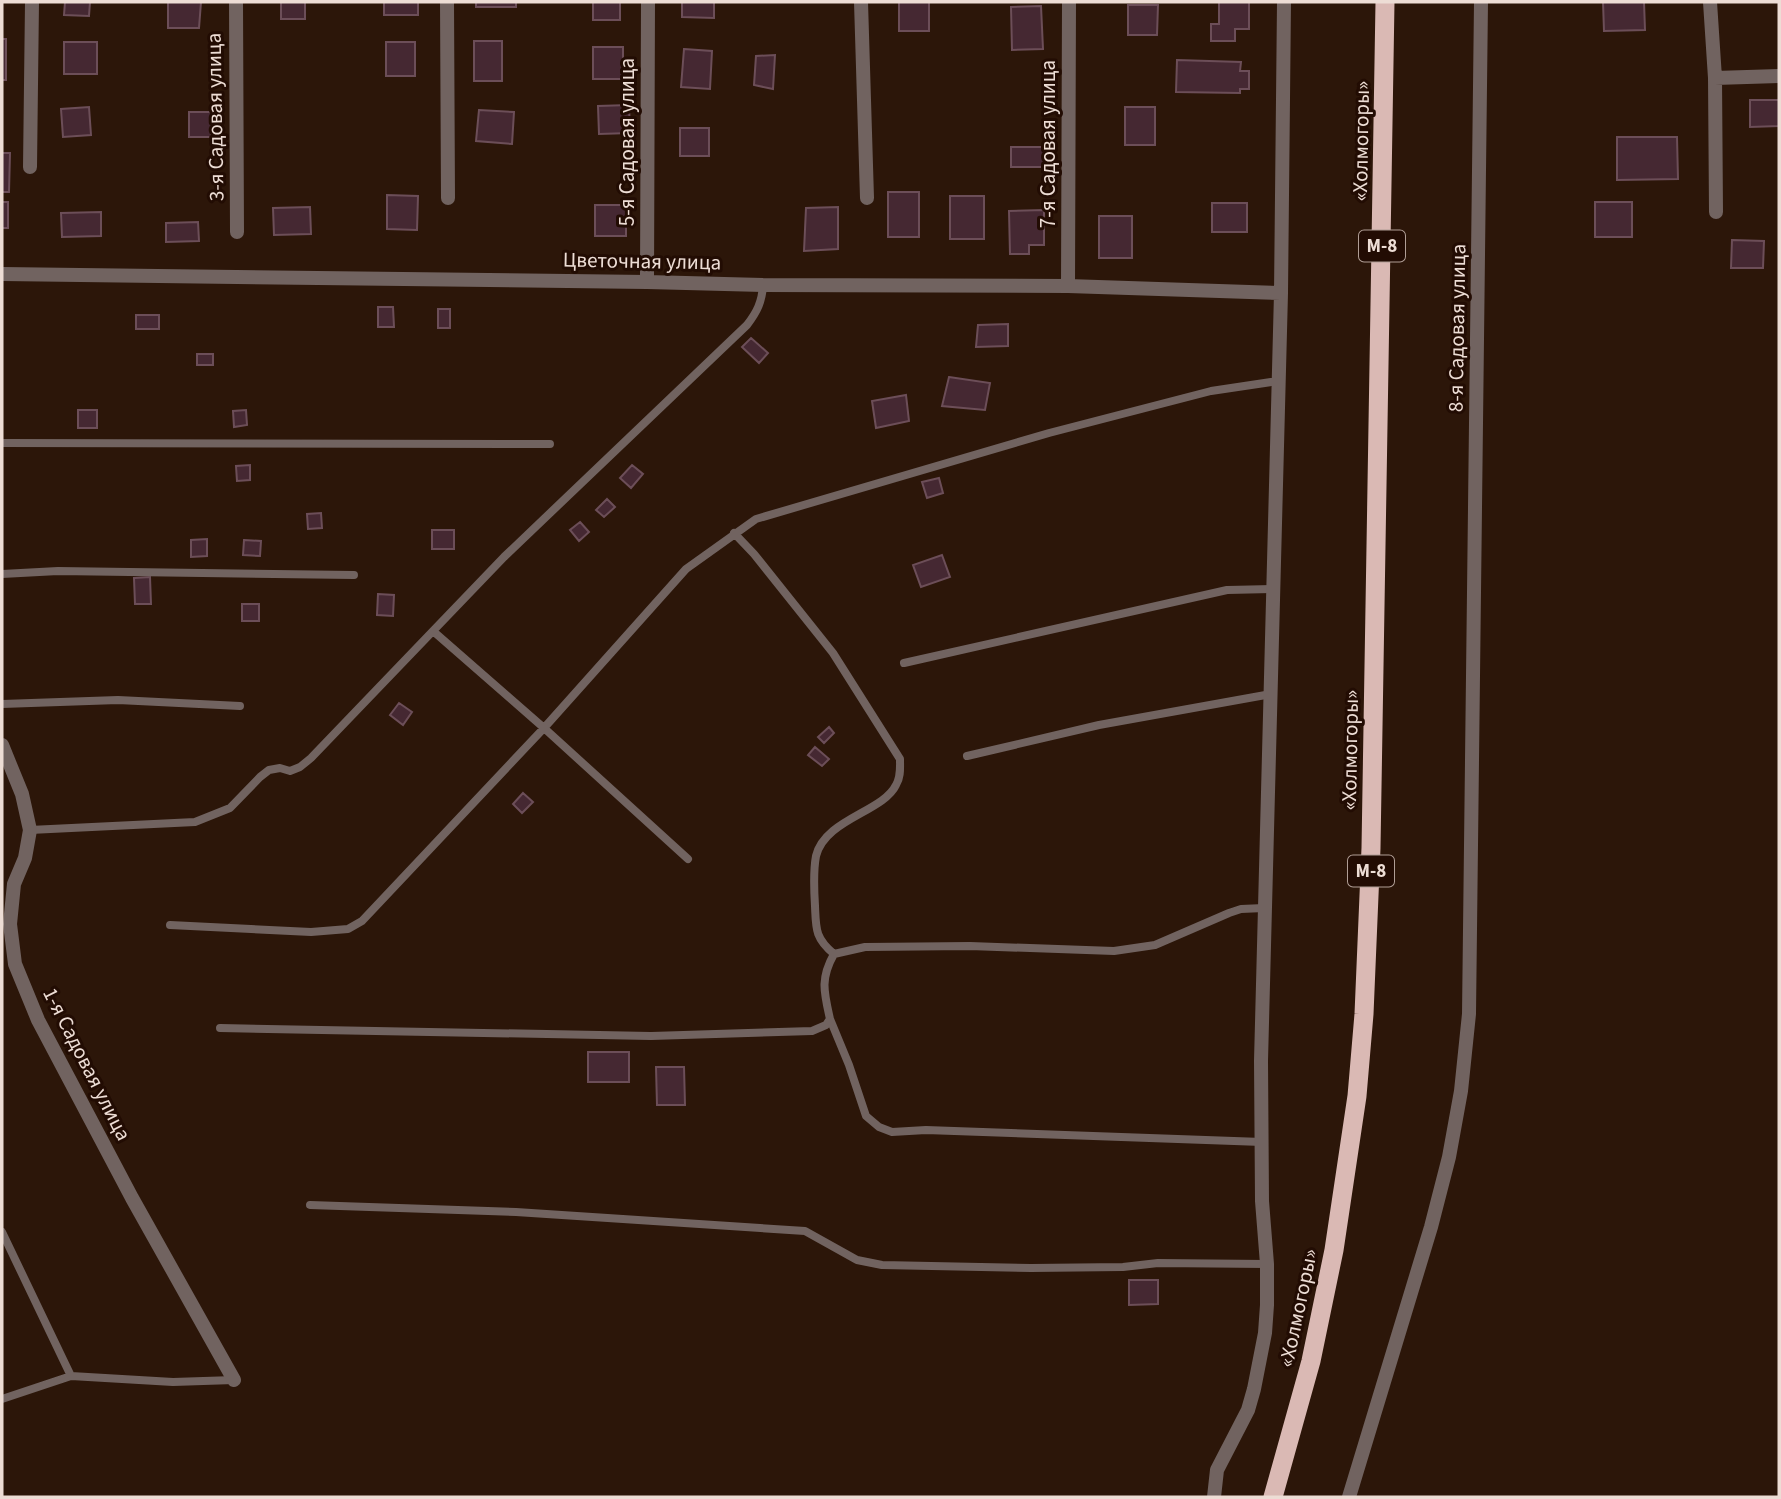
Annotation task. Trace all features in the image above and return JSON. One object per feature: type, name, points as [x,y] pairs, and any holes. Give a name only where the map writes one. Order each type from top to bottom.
[{"type":"highway","name":"«Холмогоры»","points":[[1274,1493],[1311,1362],[1334,1250],[1356,1109],[1364,1014],[1371,848],[1385,2]]},
{"type":"street","points":[[30,167],[32,2]]},
{"type":"street","name":"3-я Садовая улица","points":[[236,2],[237,232]]},
{"type":"street","points":[[447,2],[448,198]]},
{"type":"street","name":"5-я Садовая улица","points":[[647,282],[648,2]]},
{"type":"street","points":[[861,2],[867,198]]},
{"type":"street","name":"7-я Садовая улица","points":[[1068,286],[1069,2]]},
{"type":"street","points":[[1214,1497],[1217,1470],[1248,1410],[1261,1361],[1265,1333],[1268,1264],[1262,1201],[1264,908],[1281,293],[1283,2]]},
{"type":"street","name":"8-я Садовая улица","points":[[1349,1497],[1431,1227],[1449,1157],[1461,1091],[1468,1014],[1481,2]]},
{"type":"street","points":[[1710,2],[1715,78],[1716,212]]},
{"type":"street","points":[[1715,78],[1779,76]]},
{"type":"street","name":"Цветочная улица","points":[[2,274],[763,285],[1068,286],[1281,293]]},
{"type":"street","name":"1-я Садовая улица","points":[[2,745],[22,794],[30,830],[25,858],[8,884],[15,964],[37,1020],[132,1198],[234,1380]]},
{"type":"lane","points":[[30,830],[195,822],[230,808],[269,770],[280,768],[290,771],[300,767],[504,556],[747,325],[759,305],[763,285]]},
{"type":"lane","points":[[170,925],[311,932],[348,929],[362,921],[544,728],[686,569],[756,519],[1049,433],[1211,391],[1278,381]]},
{"type":"lane","points":[[2,443],[550,444]]},
{"type":"lane","points":[[734,533],[834,653],[900,759],[900,775],[896,787],[880,801],[849,819],[824,841],[816,855],[814,891],[817,931],[822,943],[834,954]]},
{"type":"lane","points":[[2,575],[58,571],[354,575]]},
{"type":"lane","points":[[904,663],[1227,590],[1273,589]]},
{"type":"lane","points":[[433,631],[688,859]]},
{"type":"lane","points":[[967,756],[1099,726],[1271,694]]},
{"type":"lane","points":[[2,705],[118,700],[240,706]]},
{"type":"lane","points":[[1262,1142],[926,1130],[892,1132],[879,1127],[866,1116],[830,1019],[823,989],[825,969],[834,954],[865,947],[970,946],[1114,951],[1156,945],[1229,913],[1241,909],[1264,908]]},
{"type":"lane","points":[[220,1028],[651,1036],[812,1031],[825,1025],[830,1019]]},
{"type":"lane","points":[[310,1205],[516,1212],[805,1231],[857,1260],[882,1265],[1031,1268],[1123,1267],[1157,1263],[1268,1264]]},
{"type":"lane","points":[[2,1232],[71,1376]]},
{"type":"lane","points":[[2,1399],[71,1376],[173,1382],[234,1380]]},
{"type":"building","points":[[65,2],[90,2],[89,16],[64,15]]},
{"type":"building","points":[[168,2],[201,2],[199,28],[168,28]]},
{"type":"building","points":[[281,2],[305,2],[305,19],[281,19]]},
{"type":"building","points":[[384,2],[418,2],[418,15],[384,15]]},
{"type":"building","points":[[476,2],[516,2],[516,7],[476,7]]},
{"type":"building","points":[[593,2],[620,2],[620,20],[593,20]]},
{"type":"building","points":[[682,2],[714,2],[714,18],[682,17]]},
{"type":"building","points":[[899,2],[929,2],[929,31],[899,31]]},
{"type":"building","points":[[1219,2],[1249,2],[1249,29],[1235,29],[1235,41],[1211,41],[1211,24],[1219,24]]},
{"type":"building","points":[[1603,2],[1644,2],[1645,30],[1604,31]]},
{"type":"building","points":[[1128,5],[1158,5],[1157,35],[1128,35]]},
{"type":"building","points":[[1041,6],[1043,49],[1012,50],[1011,7]]},
{"type":"building","points":[[2,39],[6,39],[6,80],[2,80]]},
{"type":"building","points":[[474,41],[502,41],[502,81],[474,81]]},
{"type":"building","points":[[64,42],[97,42],[97,74],[64,74]]},
{"type":"building","points":[[386,42],[415,42],[415,76],[386,76]]},
{"type":"building","points":[[593,47],[623,47],[623,79],[593,79]]},
{"type":"building","points":[[684,49],[712,51],[710,89],[681,87]]},
{"type":"building","points":[[775,55],[773,89],[754,85],[756,56]]},
{"type":"building","points":[[1177,60],[1241,62],[1240,71],[1249,71],[1249,89],[1240,89],[1240,93],[1176,92]]},
{"type":"building","points":[[1750,100],[1779,100],[1779,126],[1750,127]]},
{"type":"building","points":[[629,105],[630,133],[599,134],[598,106]]},
{"type":"building","points":[[89,107],[91,135],[63,137],[61,109]]},
{"type":"building","points":[[1125,107],[1155,107],[1155,145],[1125,145]]},
{"type":"building","points":[[479,110],[514,112],[512,144],[476,141]]},
{"type":"building","points":[[189,112],[211,112],[211,137],[189,137]]},
{"type":"building","points":[[680,128],[709,128],[709,156],[680,156]]},
{"type":"building","points":[[1617,137],[1677,137],[1678,179],[1617,180]]},
{"type":"building","points":[[1011,147],[1048,147],[1048,167],[1011,167]]},
{"type":"building","points":[[2,153],[10,153],[9,192],[2,192]]},
{"type":"building","points":[[888,192],[919,192],[919,237],[888,237]]},
{"type":"building","points":[[387,195],[418,196],[417,230],[387,229]]},
{"type":"building","points":[[950,196],[984,196],[984,239],[950,239]]},
{"type":"building","points":[[2,202],[8,202],[8,228],[2,228]]},
{"type":"building","points":[[1595,202],[1632,202],[1632,237],[1595,237]]},
{"type":"building","points":[[1212,203],[1247,203],[1247,232],[1212,232]]},
{"type":"building","points":[[595,205],[626,205],[626,236],[595,236]]},
{"type":"building","points":[[310,207],[311,234],[274,235],[273,208]]},
{"type":"building","points":[[838,207],[838,249],[804,251],[806,208]]},
{"type":"building","points":[[1044,210],[1044,245],[1029,245],[1029,254],[1010,254],[1009,211]]},
{"type":"building","points":[[101,212],[101,236],[62,237],[61,213]]},
{"type":"building","points":[[1099,216],[1132,216],[1132,258],[1099,258]]},
{"type":"building","points":[[198,222],[199,241],[166,242],[166,223]]},
{"type":"building","points":[[1732,240],[1764,241],[1763,268],[1731,268]]},
{"type":"building","points":[[378,307],[393,307],[394,327],[378,327]]},
{"type":"building","points":[[438,309],[450,309],[450,328],[438,328]]},
{"type":"building","points":[[136,315],[159,315],[159,329],[136,329]]},
{"type":"building","points":[[1008,324],[1008,346],[976,347],[978,325]]},
{"type":"building","points":[[751,338],[768,353],[759,363],[742,347]]},
{"type":"building","points":[[197,354],[213,354],[213,365],[197,365]]},
{"type":"building","points":[[949,377],[990,383],[985,410],[942,406]]},
{"type":"building","points":[[906,395],[909,421],[876,428],[872,401]]},
{"type":"building","points":[[78,410],[97,410],[97,428],[78,428]]},
{"type":"building","points":[[246,410],[247,425],[234,427],[233,411]]},
{"type":"building","points":[[250,465],[250,480],[237,481],[236,466]]},
{"type":"building","points":[[632,465],[643,474],[631,488],[620,478]]},
{"type":"building","points":[[939,478],[943,493],[927,498],[922,482]]},
{"type":"building","points":[[607,499],[615,507],[604,517],[596,510]]},
{"type":"building","points":[[321,513],[322,528],[308,529],[307,514]]},
{"type":"building","points":[[580,522],[589,532],[579,541],[570,530]]},
{"type":"building","points":[[432,530],[454,530],[454,549],[432,549]]},
{"type":"building","points":[[207,539],[207,556],[191,557],[191,540]]},
{"type":"building","points":[[244,540],[261,541],[260,556],[243,555]]},
{"type":"building","points":[[942,555],[950,577],[921,587],[913,565]]},
{"type":"building","points":[[150,577],[151,604],[135,604],[134,578]]},
{"type":"building","points":[[378,594],[394,595],[393,616],[377,615]]},
{"type":"building","points":[[242,604],[259,604],[259,621],[242,621]]},
{"type":"building","points":[[399,703],[412,712],[403,725],[390,715]]},
{"type":"building","points":[[829,727],[834,733],[824,743],[818,737]]},
{"type":"building","points":[[815,747],[829,759],[822,766],[808,755]]},
{"type":"building","points":[[523,793],[533,802],[522,813],[513,804]]},
{"type":"building","points":[[588,1052],[629,1052],[629,1082],[588,1082]]},
{"type":"building","points":[[656,1067],[684,1067],[685,1105],[657,1105]]},
{"type":"building","points":[[1129,1280],[1158,1280],[1158,1304],[1129,1305]]}]
